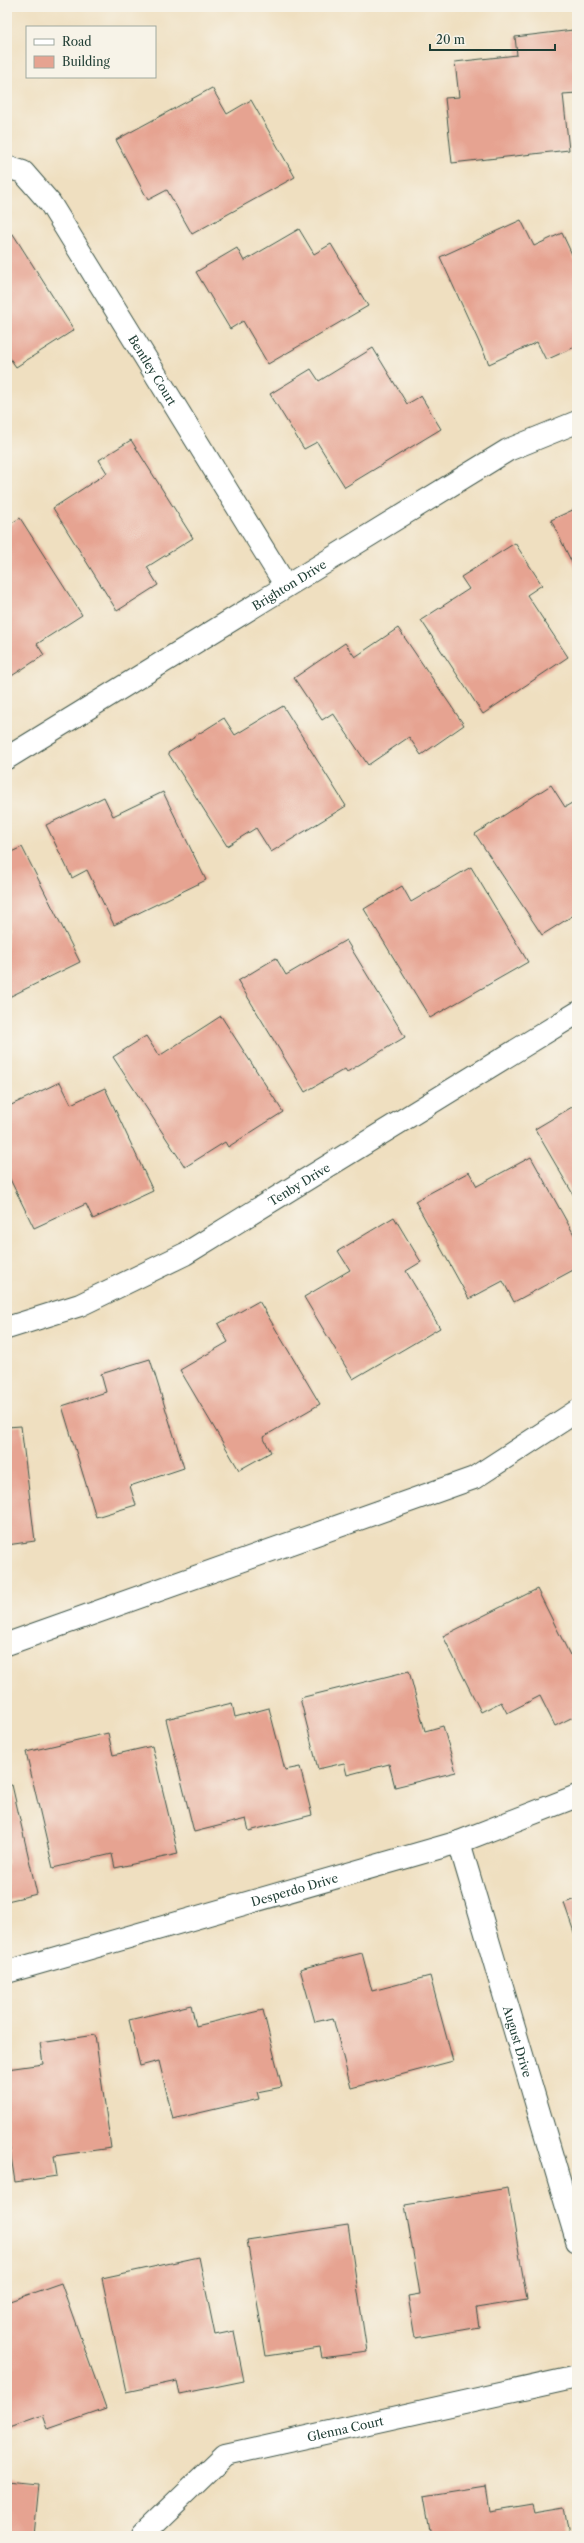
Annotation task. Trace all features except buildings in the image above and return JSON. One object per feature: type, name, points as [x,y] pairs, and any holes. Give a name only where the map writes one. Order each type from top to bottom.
[{"type":"street","name":"Bentley Court","points":[[7,167],[23,172],[50,203],[286,586]]},
{"type":"street","name":"Brighton Drive","points":[[7,758],[508,450],[577,422]]},
{"type":"street","name":"Tenby Drive","points":[[7,1328],[80,1305],[185,1254],[577,1013]]},
{"type":"street","points":[[7,1644],[474,1478],[577,1411]]},
{"type":"street","name":"Desperdo Drive","points":[[7,1972],[459,1842],[577,1796]]},
{"type":"street","name":"August Drive","points":[[459,1842],[577,2241]]},
{"type":"street","name":"Glenna Court","points":[[143,2534],[225,2456],[577,2377]]}]
